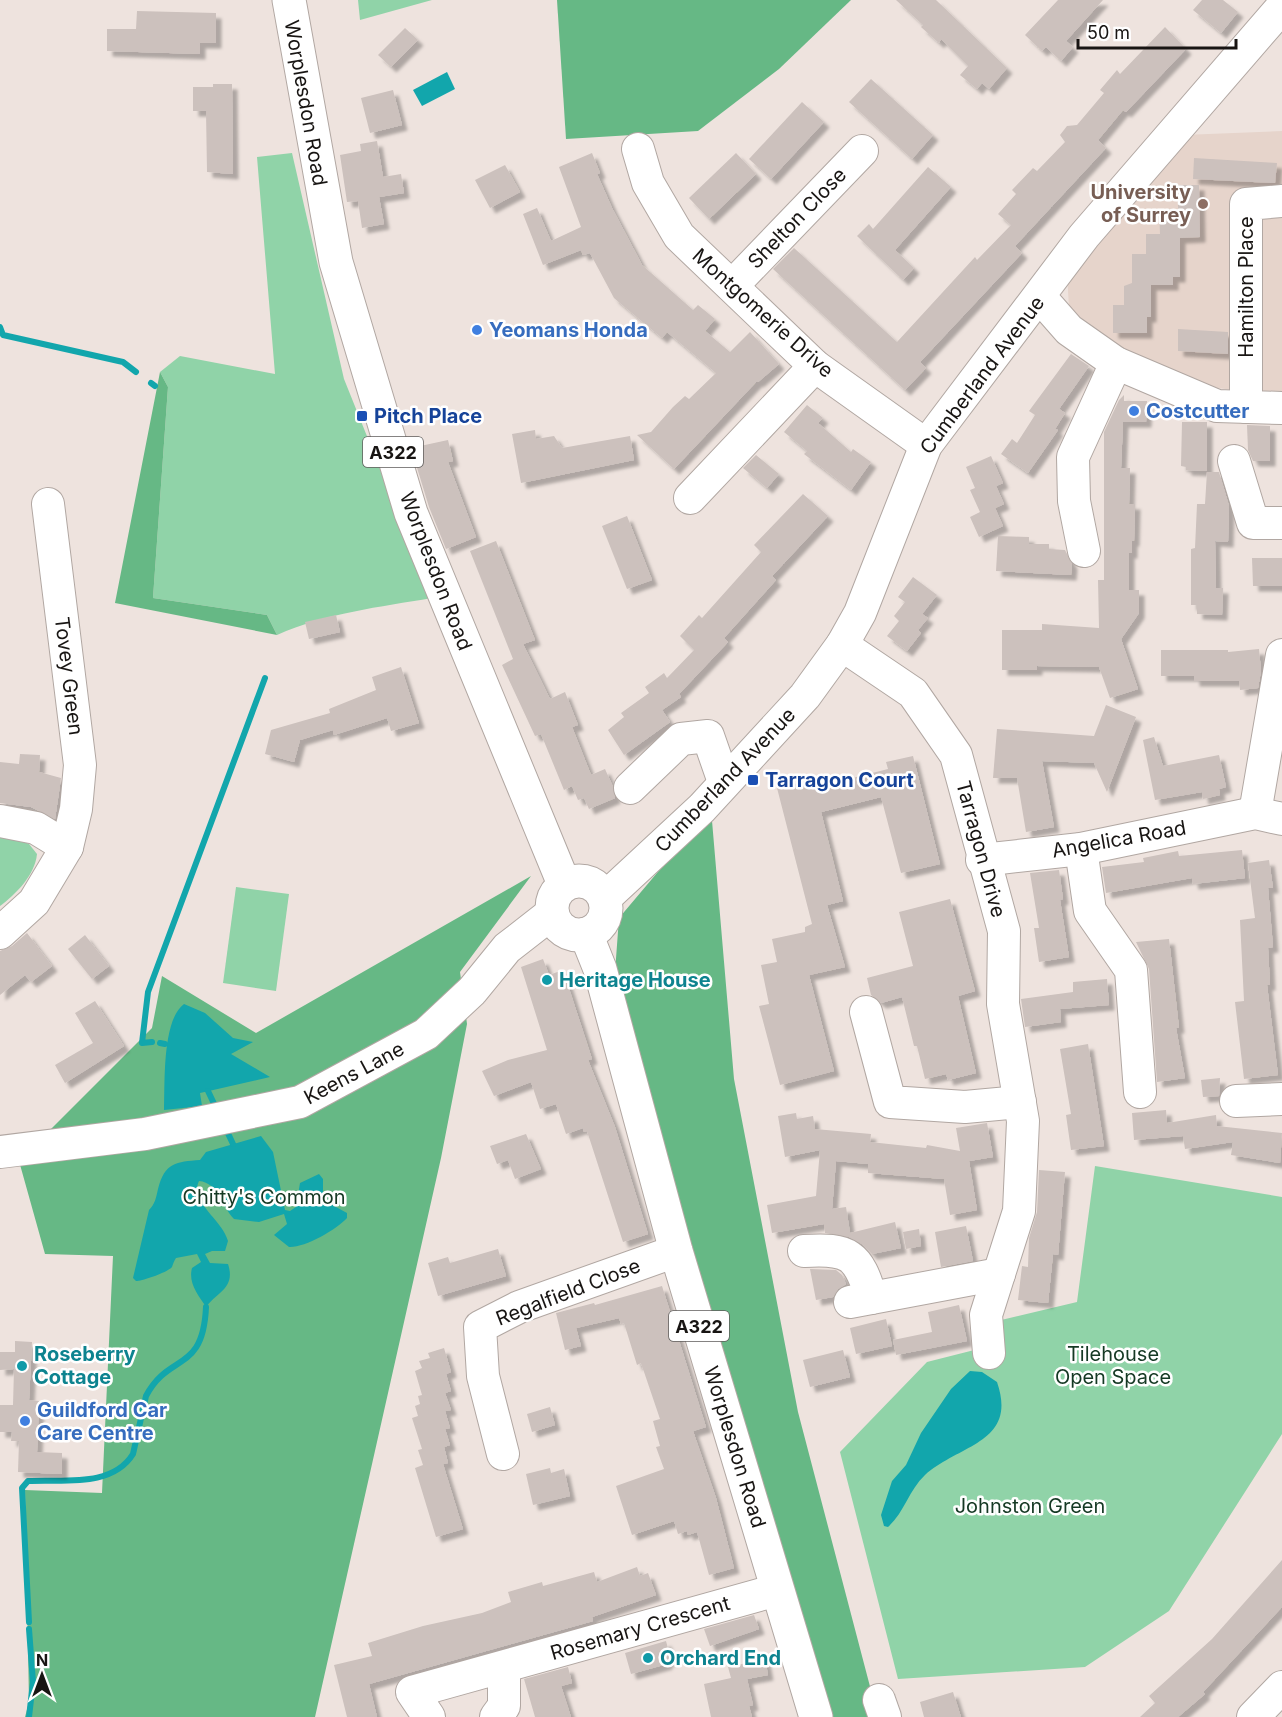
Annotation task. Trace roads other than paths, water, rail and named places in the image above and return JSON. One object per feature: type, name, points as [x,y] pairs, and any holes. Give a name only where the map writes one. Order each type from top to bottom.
[{"type":"main road","name":"Worplesdon Road","points":[[289,0],[298,62],[336,262],[411,513],[558,898]]},
{"type":"main road","points":[[580,880],[588,882],[595,885],[605,898],[605,916],[594,930],[586,934],[577,935],[561,929],[558,898],[580,880]]},
{"type":"main road","name":"Worplesdon Road","points":[[586,934],[600,969],[676,1251],[816,1717]]},
{"type":"street","name":"Cumberland Avenue","points":[[605,898],[688,822],[805,696],[842,645],[874,581],[903,498],[926,445],[984,365],[1040,297],[1096,221],[1276,6]]},
{"type":"street","name":"Montgomerie Drive","points":[[638,149],[648,183],[679,236],[815,366],[926,445]]},
{"type":"street","name":"Shelton Close","points":[[732,286],[862,151]]},
{"type":"street","name":"Hamilton Place","points":[[1246,406],[1246,204],[1282,201]]},
{"type":"street","points":[[1040,297],[1069,330],[1116,363],[1217,405],[1282,408]]},
{"type":"street","points":[[1084,551],[1074,501],[1073,457],[1116,363]]},
{"type":"street","points":[[690,498],[815,366]]},
{"type":"street","points":[[1234,461],[1253,523],[1282,523]]},
{"type":"street","name":"Tovey Green","points":[[0,933],[34,902],[67,847],[76,809],[80,765],[48,504]]},
{"type":"street","name":"Tarragon Drive","points":[[842,645],[913,693],[956,755],[972,812],[982,860],[1004,931],[1003,1004],[1023,1121],[1019,1211],[986,1315],[989,1353]]},
{"type":"street","name":"Angelica Road","points":[[982,860],[1081,849],[1269,816],[1282,655]]},
{"type":"street","points":[[630,788],[681,739],[708,736],[724,782]]},
{"type":"street","points":[[0,821],[36,828],[67,847]]},
{"type":"street","points":[[1081,849],[1090,911],[1131,970],[1140,1092]]},
{"type":"street","name":"Keens Lane","points":[[0,1152],[145,1134],[300,1102],[426,1034],[472,991],[507,948],[558,898]]},
{"type":"street","points":[[866,1012],[890,1102],[965,1107],[1020,1102]]},
{"type":"street","points":[[1236,1101],[1282,1099]]},
{"type":"street","points":[[804,1251],[835,1249],[856,1261],[864,1273],[860,1300],[999,1274]]},
{"type":"street","name":"Regalfield Close","points":[[503,1454],[483,1376],[480,1327],[519,1307],[676,1251]]},
{"type":"street","name":"Rosemary Crescent","points":[[429,1717],[412,1692],[777,1590]]},
{"type":"street","points":[[496,1717],[504,1706],[504,1667]]},
{"type":"street","points":[[1253,1717],[1280,1693]]},
{"type":"water","points":[[447,72],[455,89],[422,106],[413,90]]},
{"type":"water","points":[[184,1004],[205,1013],[233,1038],[253,1042],[231,1054],[270,1077],[200,1093],[202,1106],[164,1110],[168,1037],[177,1012]]},
{"type":"water","points":[[261,1136],[273,1152],[285,1210],[290,1211],[296,1207],[300,1183],[319,1174],[323,1179],[323,1200],[347,1213],[347,1218],[320,1237],[303,1245],[289,1247],[274,1235],[287,1224],[284,1214],[259,1222],[234,1219],[216,1191],[206,1183],[199,1181],[198,1196],[220,1225],[228,1241],[225,1251],[212,1251],[205,1254],[210,1263],[228,1264],[229,1279],[224,1289],[206,1307],[191,1279],[192,1268],[201,1262],[197,1254],[176,1258],[172,1267],[166,1271],[136,1281],[133,1278],[149,1210],[168,1168],[178,1163],[200,1160],[206,1152]]},
{"type":"water","points":[[970,1371],[982,1372],[997,1382],[1001,1402],[1000,1418],[993,1430],[982,1440],[925,1475],[894,1521],[888,1527],[884,1526],[881,1515],[892,1481],[906,1465],[921,1433],[951,1389]]},
{"type":"waterway","points":[[0,327],[3,335],[123,362],[136,372]]},
{"type":"waterway","points":[[151,383],[155,386]]},
{"type":"waterway","points":[[152,1042],[142,1043],[148,992],[265,678]]},
{"type":"waterway","points":[[160,1043],[165,1044]]},
{"type":"waterway","points":[[208,1091],[217,1110]]},
{"type":"waterway","points":[[225,1127],[233,1144]]},
{"type":"waterway","points":[[29,1622],[22,1488],[28,1481],[71,1481],[100,1477],[124,1465],[133,1454],[146,1396],[155,1382],[192,1353],[199,1343],[204,1328],[206,1307]]},
{"type":"waterway","points":[[29,1629],[33,1682],[29,1717]]},
{"type":"place","name":"University of Surrey","points":[[1203,204]]},
{"type":"place","name":"Yeomans Honda","points":[[477,330]]},
{"type":"place","name":"Costcutter","points":[[1134,411]]},
{"type":"place","name":"Pitch Place","points":[[362,416]]},
{"type":"place","name":"Tarragon Court","points":[[753,780]]},
{"type":"place","name":"Heritage House","points":[[547,980]]},
{"type":"place","name":"Roseberry Cottage","points":[[22,1366]]},
{"type":"place","name":"Guildford Car Care Centre","points":[[25,1421]]},
{"type":"place","name":"Orchard End","points":[[648,1658]]},
{"type":"park label","name":"Chitty's Common","points":[[264,1197]]},
{"type":"park label","name":"Tilehouse Open Space","points":[[1113,1366]]},
{"type":"park label","name":"Johnston Green","points":[[1030,1506]]}]
